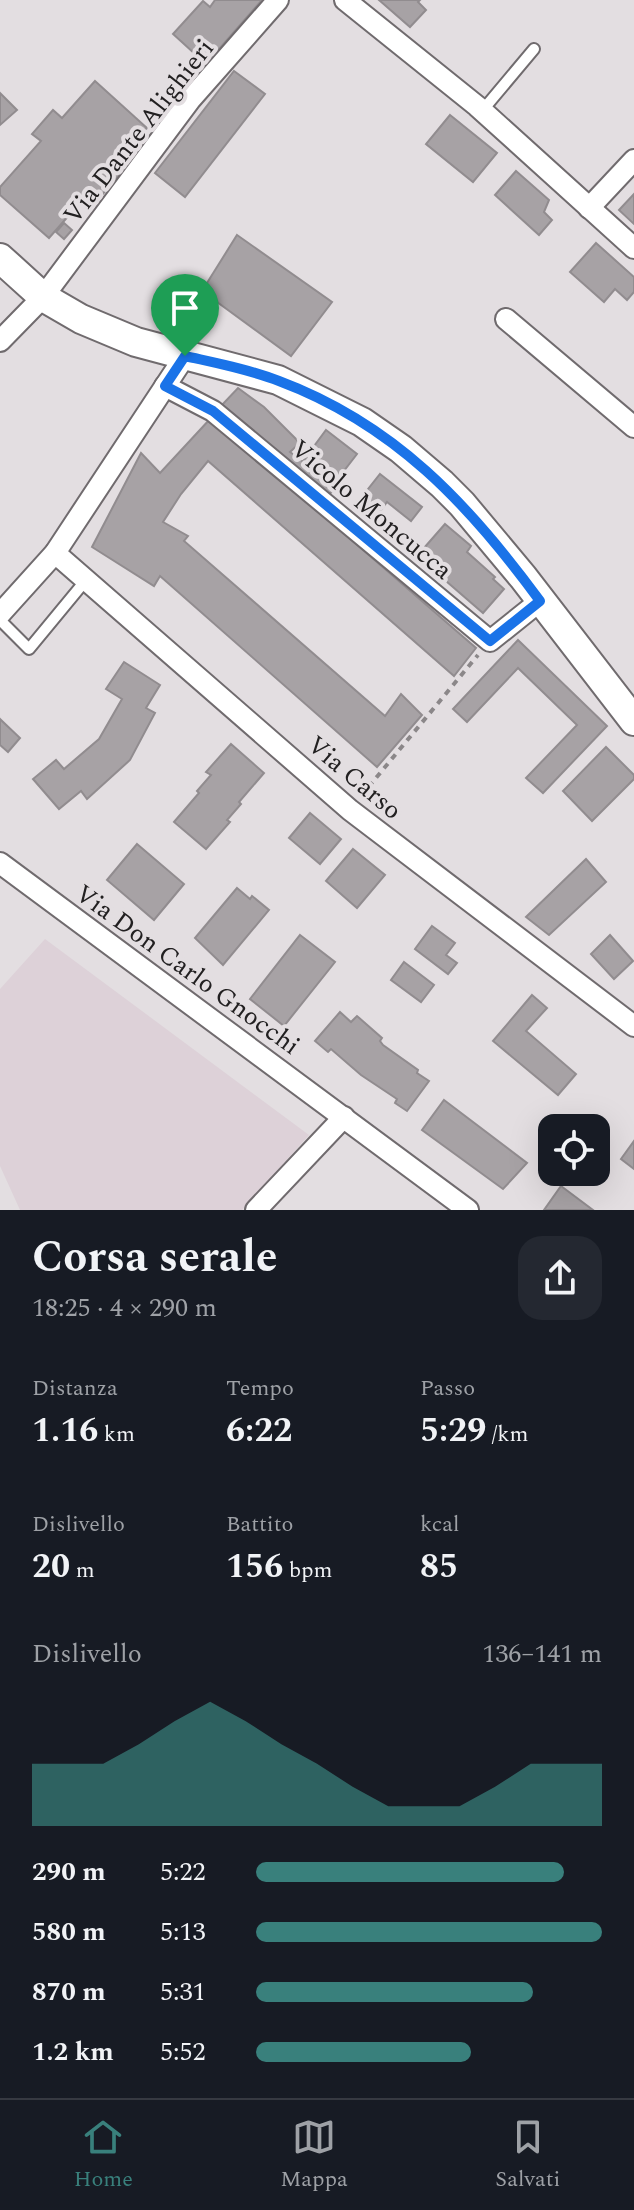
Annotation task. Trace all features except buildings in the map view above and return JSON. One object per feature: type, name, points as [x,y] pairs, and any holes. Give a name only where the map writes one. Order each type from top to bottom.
[{"type":"street","name":"Via Dante Alighieri","points":[[0,341],[43,297],[190,100],[278,0]]},
{"type":"street","points":[[349,1],[482,111],[634,248]]},
{"type":"street","points":[[589,208],[634,160]]},
{"type":"street","points":[[0,258],[43,297],[104,329],[136,342],[278,380],[362,422],[381,435],[442,484],[502,551],[634,721]]},
{"type":"street","points":[[506,319],[634,427]]},
{"type":"street","points":[[0,614],[55,553],[185,356]]},
{"type":"street","name":"Vicolo Moncucca","points":[[165,386],[213,411],[490,641]]},
{"type":"street","name":"Via Carso","points":[[55,553],[350,810],[634,1026]]},
{"type":"street","points":[[490,641],[540,601]]},
{"type":"street","name":"Via Don Carlo Gnocchi","points":[[0,863],[468,1210]]},
{"type":"street","points":[[256,1210],[344,1117]]},
{"type":"lane","points":[[482,111],[534,49]]},
{"type":"lane","points":[[0,620],[29,649],[86,580]]},
{"type":"path","points":[[350,810],[490,641]]},
{"type":"shaded area","points":[[45,939],[309,1135],[242,1210],[20,1210],[0,1166],[0,989]]},
{"type":"route","points":[[185,356],[278,380],[342,411],[381,435],[462,504],[540,601],[490,641],[213,411],[165,386],[185,356]]}]
